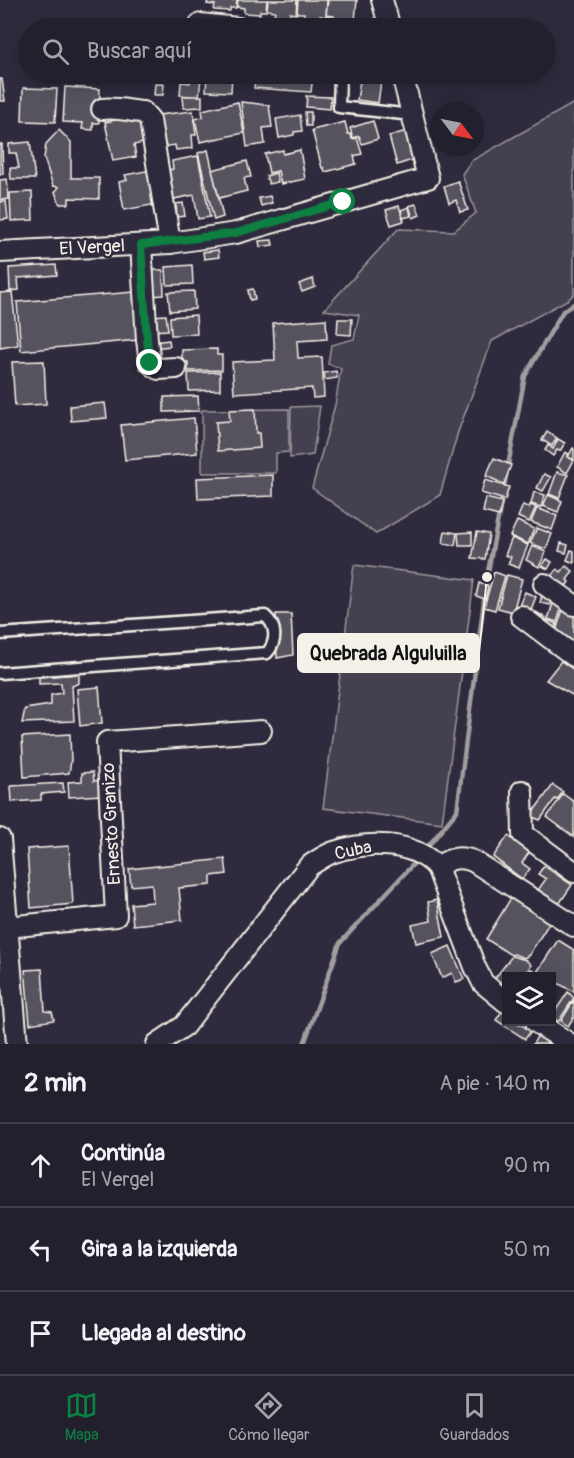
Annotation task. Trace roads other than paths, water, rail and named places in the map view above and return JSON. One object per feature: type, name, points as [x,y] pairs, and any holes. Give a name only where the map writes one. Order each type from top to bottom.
[{"type":"street","points":[[382,0],[387,18]]},
{"type":"street","points":[[404,84],[412,115]]},
{"type":"street","points":[[102,109],[116,107],[143,112],[150,120],[170,243]]},
{"type":"street","name":"El Vergel","points":[[0,252],[170,243],[236,233],[428,178],[412,115]]},
{"type":"street","points":[[141,245],[150,363],[158,369],[176,368]]},
{"type":"street","points":[[544,584],[574,605]]},
{"type":"street","points":[[521,616],[574,656]]},
{"type":"street","name":"Ernesto Granizo","points":[[8,927],[116,916],[107,742],[261,731]]},
{"type":"street","points":[[522,791],[523,834],[574,872]]},
{"type":"street","points":[[0,839],[17,1044]]},
{"type":"street","name":"Cuba","points":[[157,1044],[184,1026],[309,866],[333,852],[365,845],[380,845],[398,846],[430,859],[437,867]]},
{"type":"street","points":[[502,998],[483,983],[475,967],[437,867],[449,858],[465,858],[474,861],[574,926]]},
{"type":"street","points":[[542,1026],[570,1044]]},
{"type":"lane","points":[[340,84],[339,107],[412,115]]},
{"type":"lane","points":[[0,634],[265,616],[272,621],[275,632],[273,646],[267,653],[0,673]]},
{"type":"waterway","points":[[425,850],[457,811],[487,577],[525,376],[563,311],[574,304]]},
{"type":"waterway","points":[[304,1044],[340,943],[418,859]]},
{"type":"place","name":"Quebrada Alguluilla","points":[[487,577]]}]
